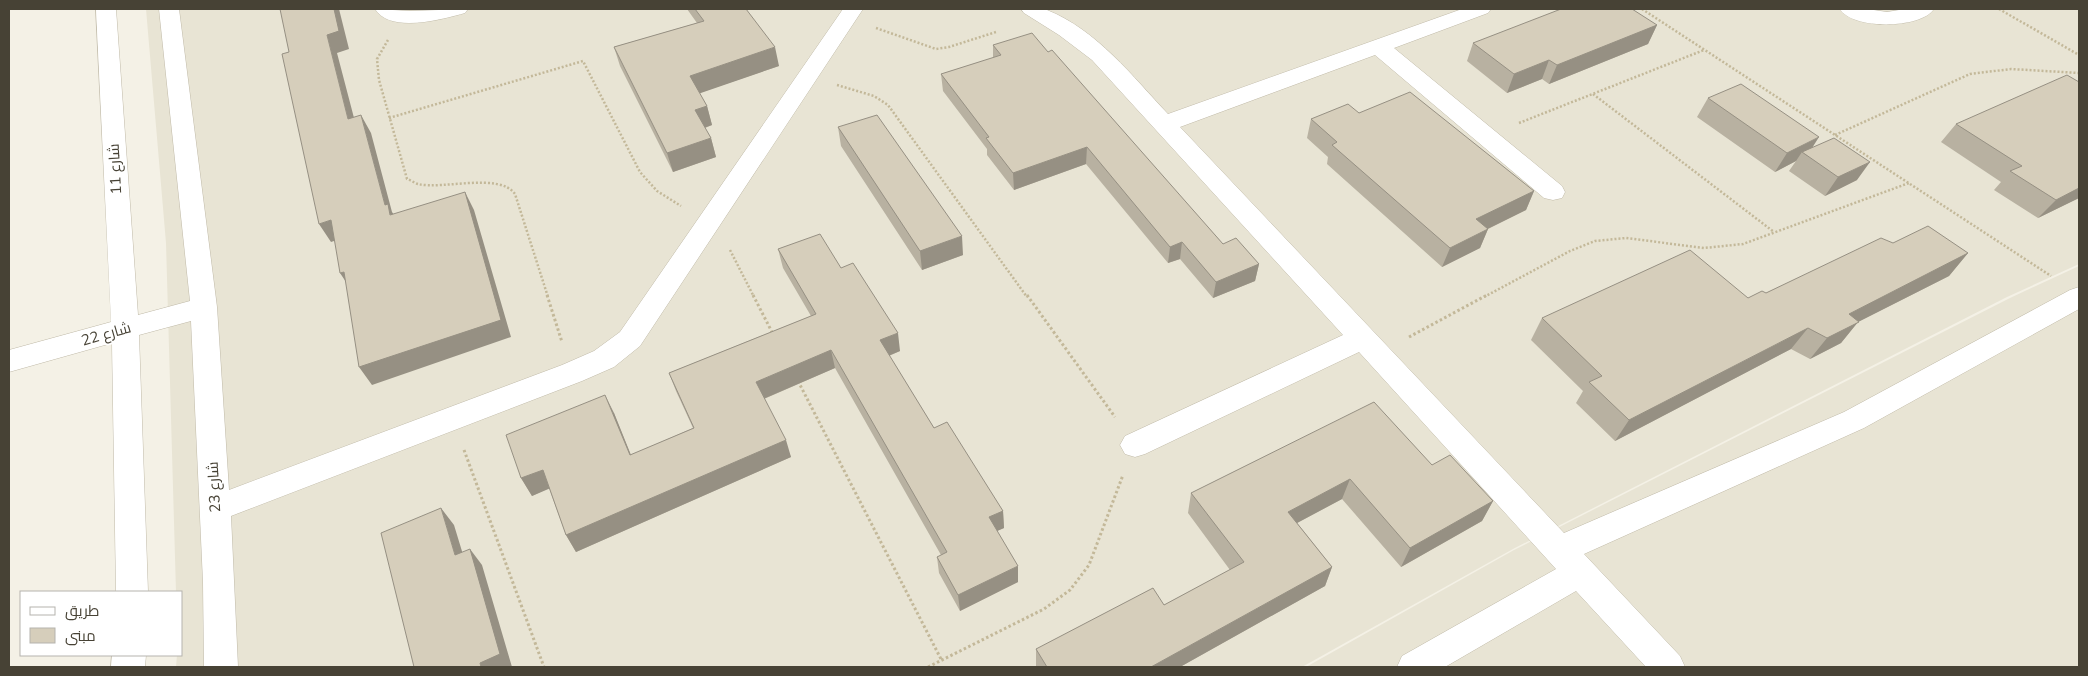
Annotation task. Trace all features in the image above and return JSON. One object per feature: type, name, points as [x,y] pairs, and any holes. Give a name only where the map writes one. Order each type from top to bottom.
[{"type":"street","name":"شارع 11","points":[[106,9],[125,329]]},
{"type":"street","points":[[169,9],[204,306]]},
{"type":"street","points":[[385,9],[389,13],[411,17],[439,14],[458,9]]},
{"type":"street","points":[[1031,9],[1067,30],[1100,55],[1668,667]]},
{"type":"street","points":[[1164,124],[1481,9]]},
{"type":"street","points":[[1850,9],[1866,16],[1886,20],[1903,18],[1924,9]]},
{"type":"street","points":[[215,509],[572,373],[604,359],[630,340],[850,13]]},
{"type":"street","points":[[1378,46],[1553,192]]},
{"type":"street","points":[[1414,667],[1570,561],[1854,420],[2079,297]]},
{"type":"street","name":"شارع 22","points":[[9,361],[204,306]]},
{"type":"street","name":"شارع 23","points":[[204,306],[222,667]]},
{"type":"street","points":[[125,329],[132,591]]},
{"type":"street","points":[[1135,446],[1370,346]]},
{"type":"path","points":[[1642,9],[2055,279]]},
{"type":"path","points":[[1998,9],[2079,55]]},
{"type":"path","points":[[850,13],[936,49],[949,47],[996,32]]},
{"type":"path","points":[[411,17],[389,37],[377,59],[379,80],[404,175],[412,183],[504,185],[511,189],[515,194],[572,373]]},
{"type":"path","points":[[1486,136],[1705,50]]},
{"type":"path","points":[[389,118],[583,61],[640,172],[656,192],[682,206],[713,217],[777,341]]},
{"type":"path","points":[[1835,135],[1970,74],[1992,69],[2019,68],[2079,73]]},
{"type":"path","points":[[808,76],[874,96],[888,105],[1135,446],[1089,565],[1070,590],[1044,609],[928,667]]},
{"type":"path","points":[[1593,94],[1775,232]]},
{"type":"path","points":[[1370,346],[1570,251],[1595,241],[1626,238],[1704,248],[1743,244],[1909,184]]},
{"type":"path","points":[[795,377],[942,661]]},
{"type":"path","points":[[453,418],[544,667]]},
{"type":"shaded area","points":[[146,9],[2079,9],[2079,264],[2007,297],[1513,549],[1302,667],[176,667],[177,656],[182,656],[182,591],[176,591],[166,243]]},
{"type":"shaded area","points":[[2079,266],[2079,667],[1306,667],[1514,550],[2010,298]]},
{"type":"building","points":[[280,9],[334,9],[339,31],[327,35],[348,119],[361,115],[385,205],[388,204],[390,215],[465,192],[501,320],[359,367],[344,272],[340,273],[331,220],[319,224],[282,54],[289,52]]},
{"type":"building","points":[[695,9],[746,9],[775,47],[690,76],[707,106],[695,110],[711,138],[667,153],[614,47],[704,21]]},
{"type":"building","points":[[1561,9],[1632,9],[1657,25],[1557,65],[1549,60],[1514,74],[1473,43]]},
{"type":"building","points":[[1032,33],[1048,52],[1052,50],[1223,244],[1236,238],[1259,264],[1216,282],[1182,242],[1170,247],[1087,147],[1013,173],[986,138],[989,137],[941,74],[1001,55],[993,45]]},
{"type":"building","points":[[2067,75],[2079,82],[2079,188],[2056,200],[2010,171],[2022,166],[1956,124]]},
{"type":"building","points":[[1741,84],[1819,137],[1787,153],[1708,98]]},
{"type":"building","points":[[1410,92],[1534,191],[1476,219],[1488,229],[1450,248],[1332,145],[1337,142],[1311,119],[1348,104],[1359,113]]},
{"type":"building","points":[[877,115],[962,236],[920,251],[838,127]]},
{"type":"building","points":[[1834,138],[1870,162],[1838,177],[1802,152]]},
{"type":"building","points":[[1928,226],[1968,253],[1849,314],[1859,322],[1827,338],[1808,328],[1629,420],[1589,382],[1602,376],[1542,318],[1690,250],[1748,298],[1762,291],[1766,293],[1881,238],[1893,243]]},
{"type":"building","points":[[820,234],[841,268],[853,263],[898,333],[880,340],[934,428],[947,422],[1003,511],[989,517],[1018,566],[958,595],[937,557],[947,552],[831,350],[756,382],[786,440],[566,535],[543,470],[521,478],[506,435],[605,395],[630,455],[694,428],[669,373],[816,314],[778,249]]},
{"type":"building","points":[[1374,402],[1432,465],[1450,455],[1493,501],[1410,548],[1350,479],[1288,512],[1332,567],[1151,667],[1047,667],[1036,649],[1153,588],[1164,605],[1244,562],[1191,493]]},
{"type":"building","points":[[441,508],[455,555],[470,549],[500,654],[480,663],[481,667],[414,667],[381,533]]}]
